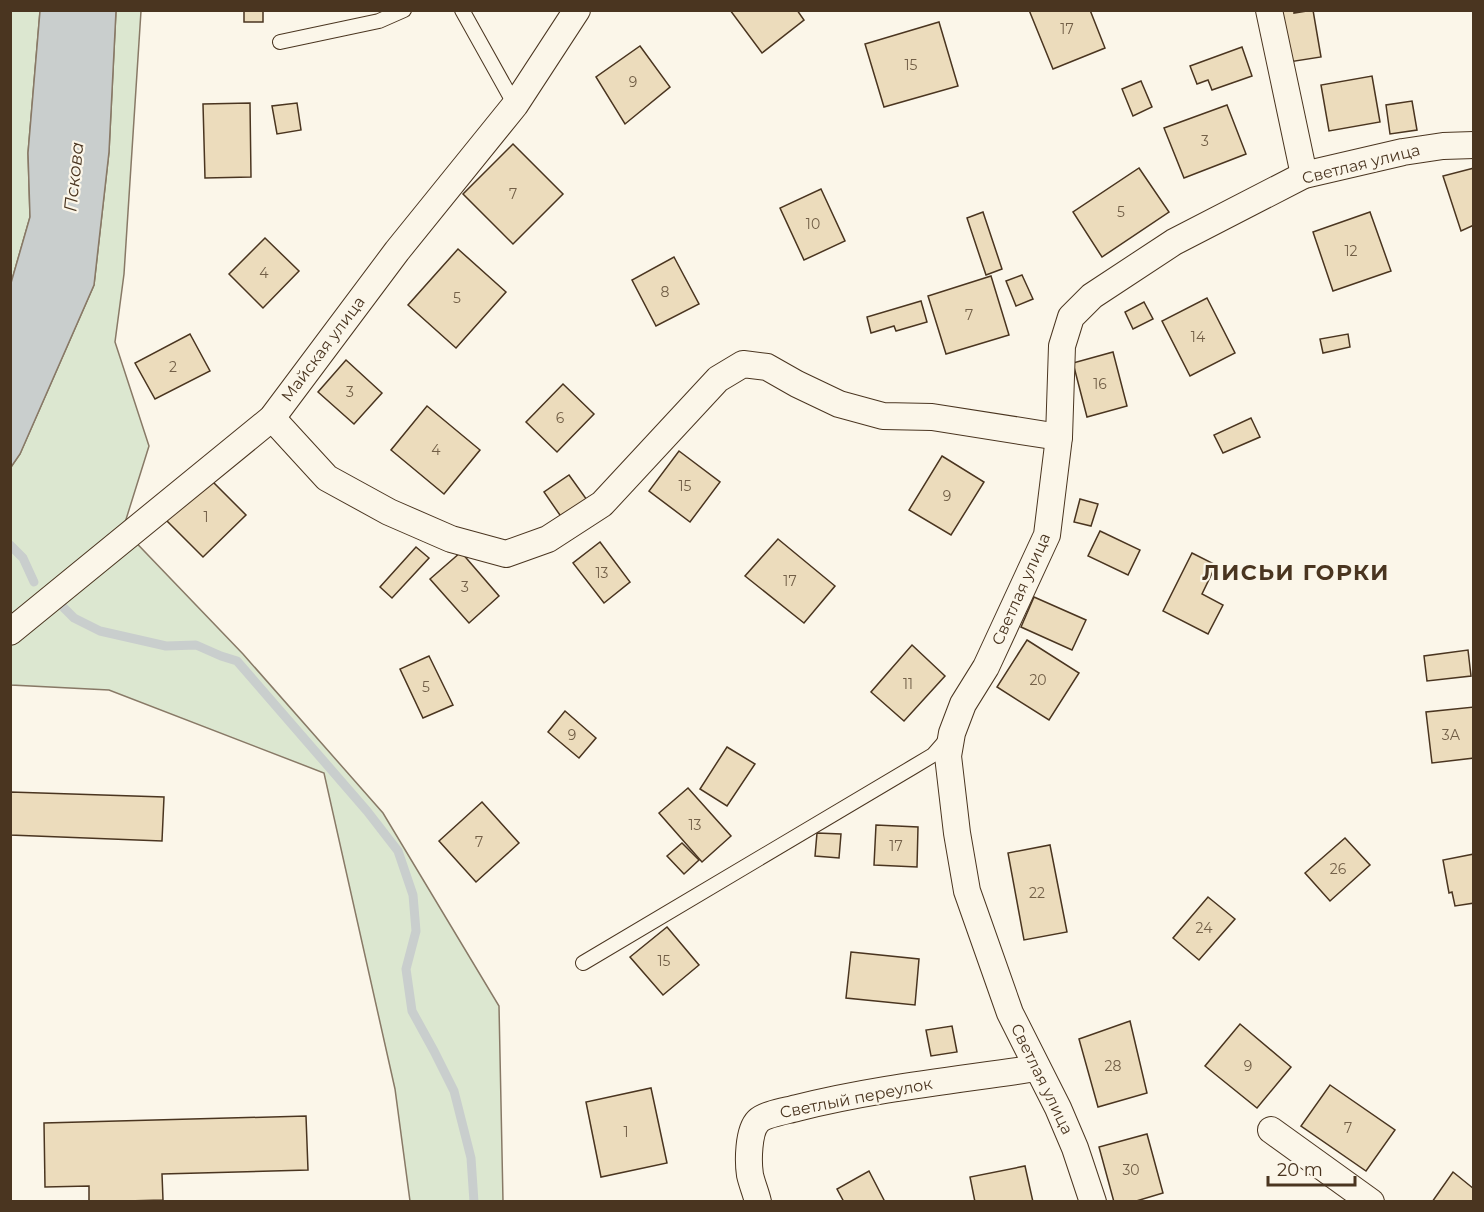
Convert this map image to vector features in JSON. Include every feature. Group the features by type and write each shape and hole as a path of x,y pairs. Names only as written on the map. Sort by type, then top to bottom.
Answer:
{"street":[{"name":"Майская улица","path":"10,632 272,418 397,251 515,105 577,10"},
{"path":"1269,10 1304,175"},
{"name":"Светлая улица","path":"1092,1202 1075,1148 1058,1108 1010,1013 967,891 957,833 948,756 952,734 963,704 986,667 1047,535 1059,437 1062,346 1071,317 1092,296 1174,242 1304,175 1403,152 1443,146 1473,145"},
{"path":"272,418 327,478 389,512 451,539 506,554 548,539 602,504 718,379 743,364 767,367 839,404 883,416 932,417 1059,437"},
{"name":"Светлый переулок","path":"758,1202 750,1173 750,1144 752,1132 758,1121 770,1115 831,1100 1038,1068"},
{"path":"1271,1130 1371,1202"}],"lane":[{"path":"280,42 379,21 404,10"},
{"path":"462,10 515,105"},
{"path":"583,963 913,767 933,754 952,734"}],"green space":[{"path":"11,11 40,11 28,153 30,217 11,283"},
{"path":"116,11 141,11 124,274 115,342 149,446 123,529 243,654 383,813 499,1006 503,1201 410,1201 395,1089 324,773 109,690 11,685 11,467 20,454 94,285 109,152"}],"water":[{"name":"Пскова","path":"40,11 116,11 109,152 94,285 20,454 11,467 11,283 30,217 28,153"}],"building":[{"path":"244,10 263,10 263,22 244,22"},
{"path":"730,10 797,10 804,20 762,53"},
{"path":"1029,10 1090,10 1105,48 1053,69"},
{"path":"1280,10 1294,10 1294,13 1313,10 1321,57 1289,62"},
{"path":"939,22 958,86 884,107 865,44"},
{"path":"640,46 670,87 625,124 596,77"},
{"path":"1242,47 1252,76 1212,90 1208,80 1197,84 1190,66"},
{"path":"1372,76 1380,122 1329,131 1321,85"},
{"path":"1141,81 1152,107 1133,116 1122,89"},
{"path":"1412,101 1417,130 1390,134 1386,105"},
{"path":"250,103 251,177 205,178 203,104"},
{"path":"297,103 301,130 277,134 272,106"},
{"path":"1227,105 1246,154 1184,178 1164,128"},
{"path":"513,144 563,194 513,244 463,194"},
{"path":"1139,168 1169,212 1102,257 1073,212"},
{"path":"1474,168 1474,225 1461,231 1443,176"},
{"path":"821,189 845,241 804,260 780,208"},
{"path":"983,212 1002,269 986,275 967,218"},
{"path":"1370,212 1391,271 1333,291 1313,232"},
{"path":"265,238 299,271 263,308 229,274"},
{"path":"458,249 506,292 456,348 408,305"},
{"path":"674,257 699,304 656,326 632,280"},
{"path":"1022,275 1033,299 1016,306 1006,281"},
{"path":"991,276 1009,335 946,354 928,296"},
{"path":"1207,298 1235,353 1190,376 1162,321"},
{"path":"921,301 927,322 896,331 894,326 871,333 867,317"},
{"path":"1144,302 1153,319 1133,329 1125,312"},
{"path":"190,334 210,371 155,399 135,363"},
{"path":"1348,334 1350,347 1323,353 1320,339"},
{"path":"1113,352 1127,406 1087,417 1073,363"},
{"path":"346,360 382,393 354,424 318,392"},
{"path":"563,384 594,414 557,452 526,422"},
{"path":"427,406 480,450 444,494 391,450"},
{"path":"1251,418 1260,437 1223,453 1214,435"},
{"path":"679,451 720,482 690,522 649,491"},
{"path":"942,456 984,482 951,535 909,510"},
{"path":"569,475 587,500 562,518 544,492"},
{"path":"208,477 246,515 203,557 165,519"},
{"path":"1080,499 1098,504 1091,526 1074,522"},
{"path":"1100,531 1140,550 1128,575 1088,556"},
{"path":"778,539 835,586 804,623 745,576"},
{"path":"600,542 630,582 604,603 573,563"},
{"path":"416,547 429,558 392,598 380,587"},
{"path":"461,552 499,596 469,623 430,579"},
{"path":"1192,553 1216,565 1202,594 1223,605 1208,634 1163,611"},
{"path":"1034,597 1086,620 1072,650 1021,627"},
{"path":"1027,640 1079,673 1049,720 997,687"},
{"path":"912,645 945,676 904,721 871,692"},
{"path":"1468,650 1471,676 1427,681 1424,656"},
{"path":"429,656 453,705 423,718 400,669"},
{"path":"1474,707 1474,758 1432,763 1426,712"},
{"path":"565,711 596,738 579,758 548,732"},
{"path":"727,747 755,764 727,806 700,789"},
{"path":"688,788 731,836 702,862 659,813"},
{"path":"10,792 164,797 162,841 10,835"},
{"path":"482,802 519,843 476,882 439,841"},
{"path":"876,825 918,827 917,867 874,865"},
{"path":"817,833 841,834 839,858 815,856"},
{"path":"1345,838 1370,865 1330,901 1305,873"},
{"path":"682,843 699,860 684,874 667,856"},
{"path":"1050,845 1067,932 1024,940 1008,853"},
{"path":"1474,854 1474,903 1455,906 1452,892 1449,893 1443,860"},
{"path":"1208,897 1235,919 1199,960 1173,938"},
{"path":"667,927 699,965 663,995 630,957"},
{"path":"851,952 919,959 915,1005 846,998"},
{"path":"1130,1021 1147,1093 1098,1107 1079,1039"},
{"path":"1240,1024 1291,1067 1257,1108 1205,1066"},
{"path":"952,1026 957,1052 931,1056 926,1030"},
{"path":"1330,1085 1395,1130 1366,1171 1301,1126"},
{"path":"651,1088 667,1163 601,1177 586,1102"},
{"path":"306,1116 308,1170 162,1174 163,1200 89,1202 89,1186 45,1187 44,1123"},
{"path":"1147,1134 1163,1193 1133,1202 1114,1202 1099,1147"},
{"path":"1025,1166 1033,1202 975,1202 970,1177"},
{"path":"869,1171 885,1202 844,1202 837,1189"},
{"path":"1453,1172 1474,1189 1474,1202 1432,1202"}],"waterway":[{"path":"10,545 23,558 34,582"},
{"path":"64,608 74,618 100,631 166,646 196,645 237,661 367,811 398,851 413,895 416,931 406,969 412,1011 454,1091 471,1158 474,1202"}],"district":[{"name":"ЛИСЬИ ГОРКИ","path":"1296,572"}]}
